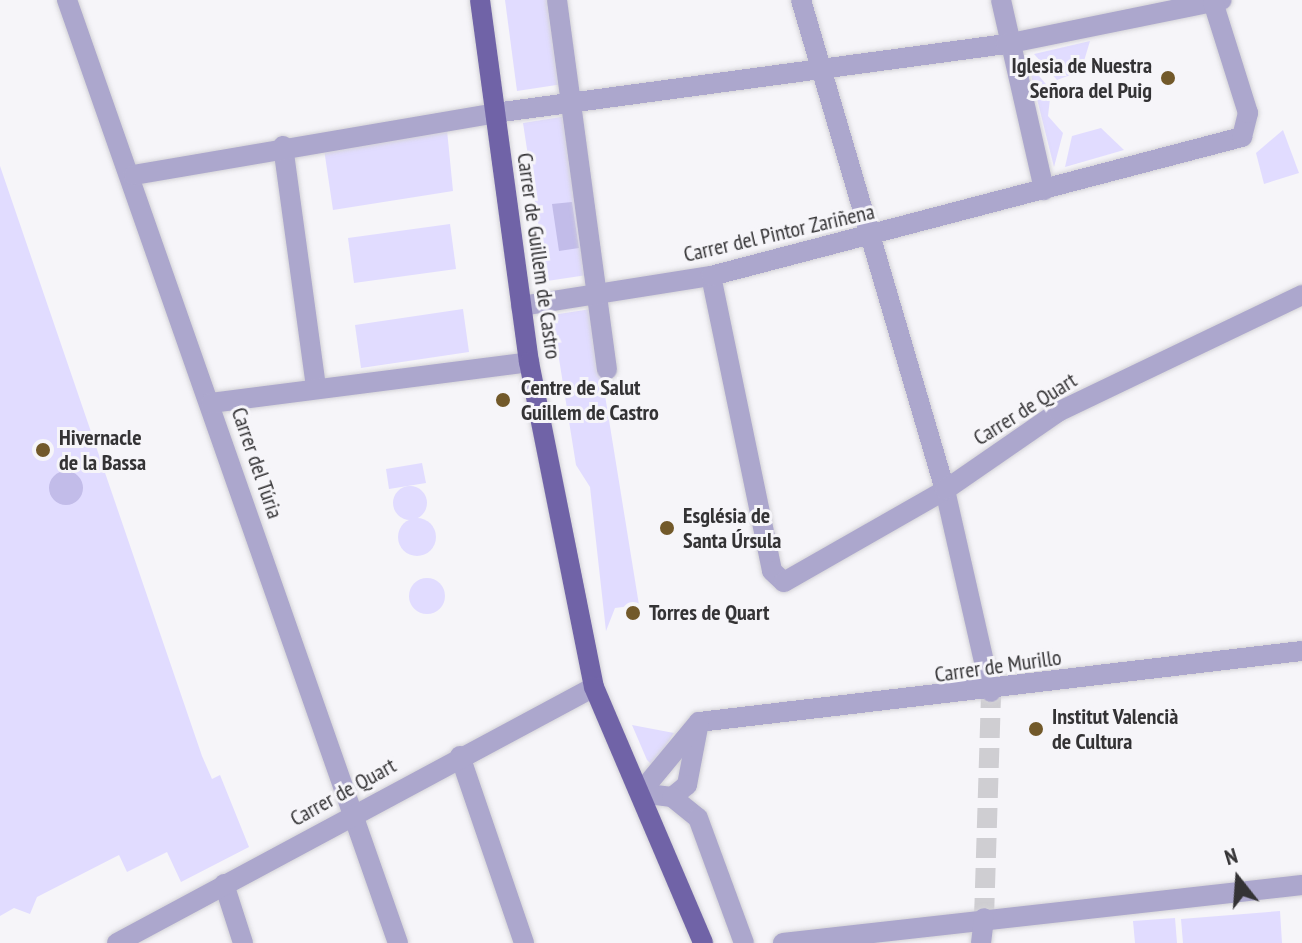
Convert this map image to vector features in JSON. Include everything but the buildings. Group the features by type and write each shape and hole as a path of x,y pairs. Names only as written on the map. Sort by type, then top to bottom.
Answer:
{"main road":[{"name":"Carrer de Guillem de Castro","path":"480,0 529,362 594,687 703,943"}],"street":[{"name":"Carrer del Túria","path":"67,0 134,175 398,943"},
{"path":"557,0 607,370"},
{"path":"801,0 945,490 991,692"},
{"path":"1001,0 1006,44 1044,190"},
{"path":"134,175 283,146 495,113 1006,44 1217,1"},
{"name":"Carrer del Pintor Zariñena","path":"521,306 711,276 1229,142 1248,131 1248,113 1217,1"},
{"path":"283,146 316,387"},
{"name":"Carrer de Quart","path":"711,276 772,571 784,582 945,490 1058,412 1302,295"},
{"path":"211,403 316,387 529,362"},
{"name":"Carrer de Murillo","path":"699,722 991,692 1302,651"},
{"name":"Carrer de Quart","path":"117,943 353,813 594,687"},
{"path":"640,793 699,722"},
{"path":"672,797 695,767 699,722"},
{"path":"460,756 524,943"},
{"path":"640,793 672,797 698,818 744,943"},
{"path":"224,884 243,943"},
{"path":"783,943 984,918 1302,885"},
{"path":"981,943 984,918"}],"shaded area":[{"path":"505,0 551,0 563,84 517,91"},
{"path":"1090,41 1081,71 1057,80 1034,54"},
{"path":"1028,63 1051,90 1048,116 1063,133 1054,167"},
{"path":"567,116 587,275 547,281 523,123"},
{"path":"1101,128 1124,150 1065,167 1072,136"},
{"path":"447,130 453,191 333,210 324,149"},
{"path":"1283,130 1299,173 1264,184 1256,153"},
{"path":"0,166 202,756 212,779 220,775 249,847 181,882 167,852 127,872 119,855 37,897 30,914 14,908 0,916"},
{"path":"572,202 579,248 559,251 552,204"},
{"path":"450,224 456,269 354,283 348,238"},
{"path":"463,309 469,352 361,368 355,325"},
{"path":"591,309 639,605 615,608 606,631 590,487 576,465 552,315"},
{"path":"422,463 426,483 389,489 386,469"},
{"path":"66,471 78,476 83,488 78,500 66,505 54,500 49,488 54,476"},
{"path":"410,486 422,491 427,503 422,515 410,520 398,515 393,503 398,491"},
{"path":"417,518 431,523 436,537 431,551 417,556 403,551 398,537 403,523"},
{"path":"427,578 440,583 445,596 440,609 427,614 414,609 409,596 414,583"},
{"path":"632,725 674,733 653,766 647,760"},
{"path":"1280,911 1282,943 1183,943 1181,919"},
{"path":"1175,918 1177,943 1135,943 1133,921"}],"tunnel":[{"path":"984,918 991,692"}],"place":[{"name":"Iglesia de Nuestra Señora del Puig","path":"1168,78"},
{"name":"Centre de Salut Guillem de Castro","path":"503,400"},
{"name":"Hivernacle de la Bassa","path":"43,450"},
{"name":"Església de Santa Úrsula","path":"667,528"},
{"name":"Torres de Quart","path":"633,613"},
{"name":"Institut Valencià de Cultura","path":"1036,729"}]}
